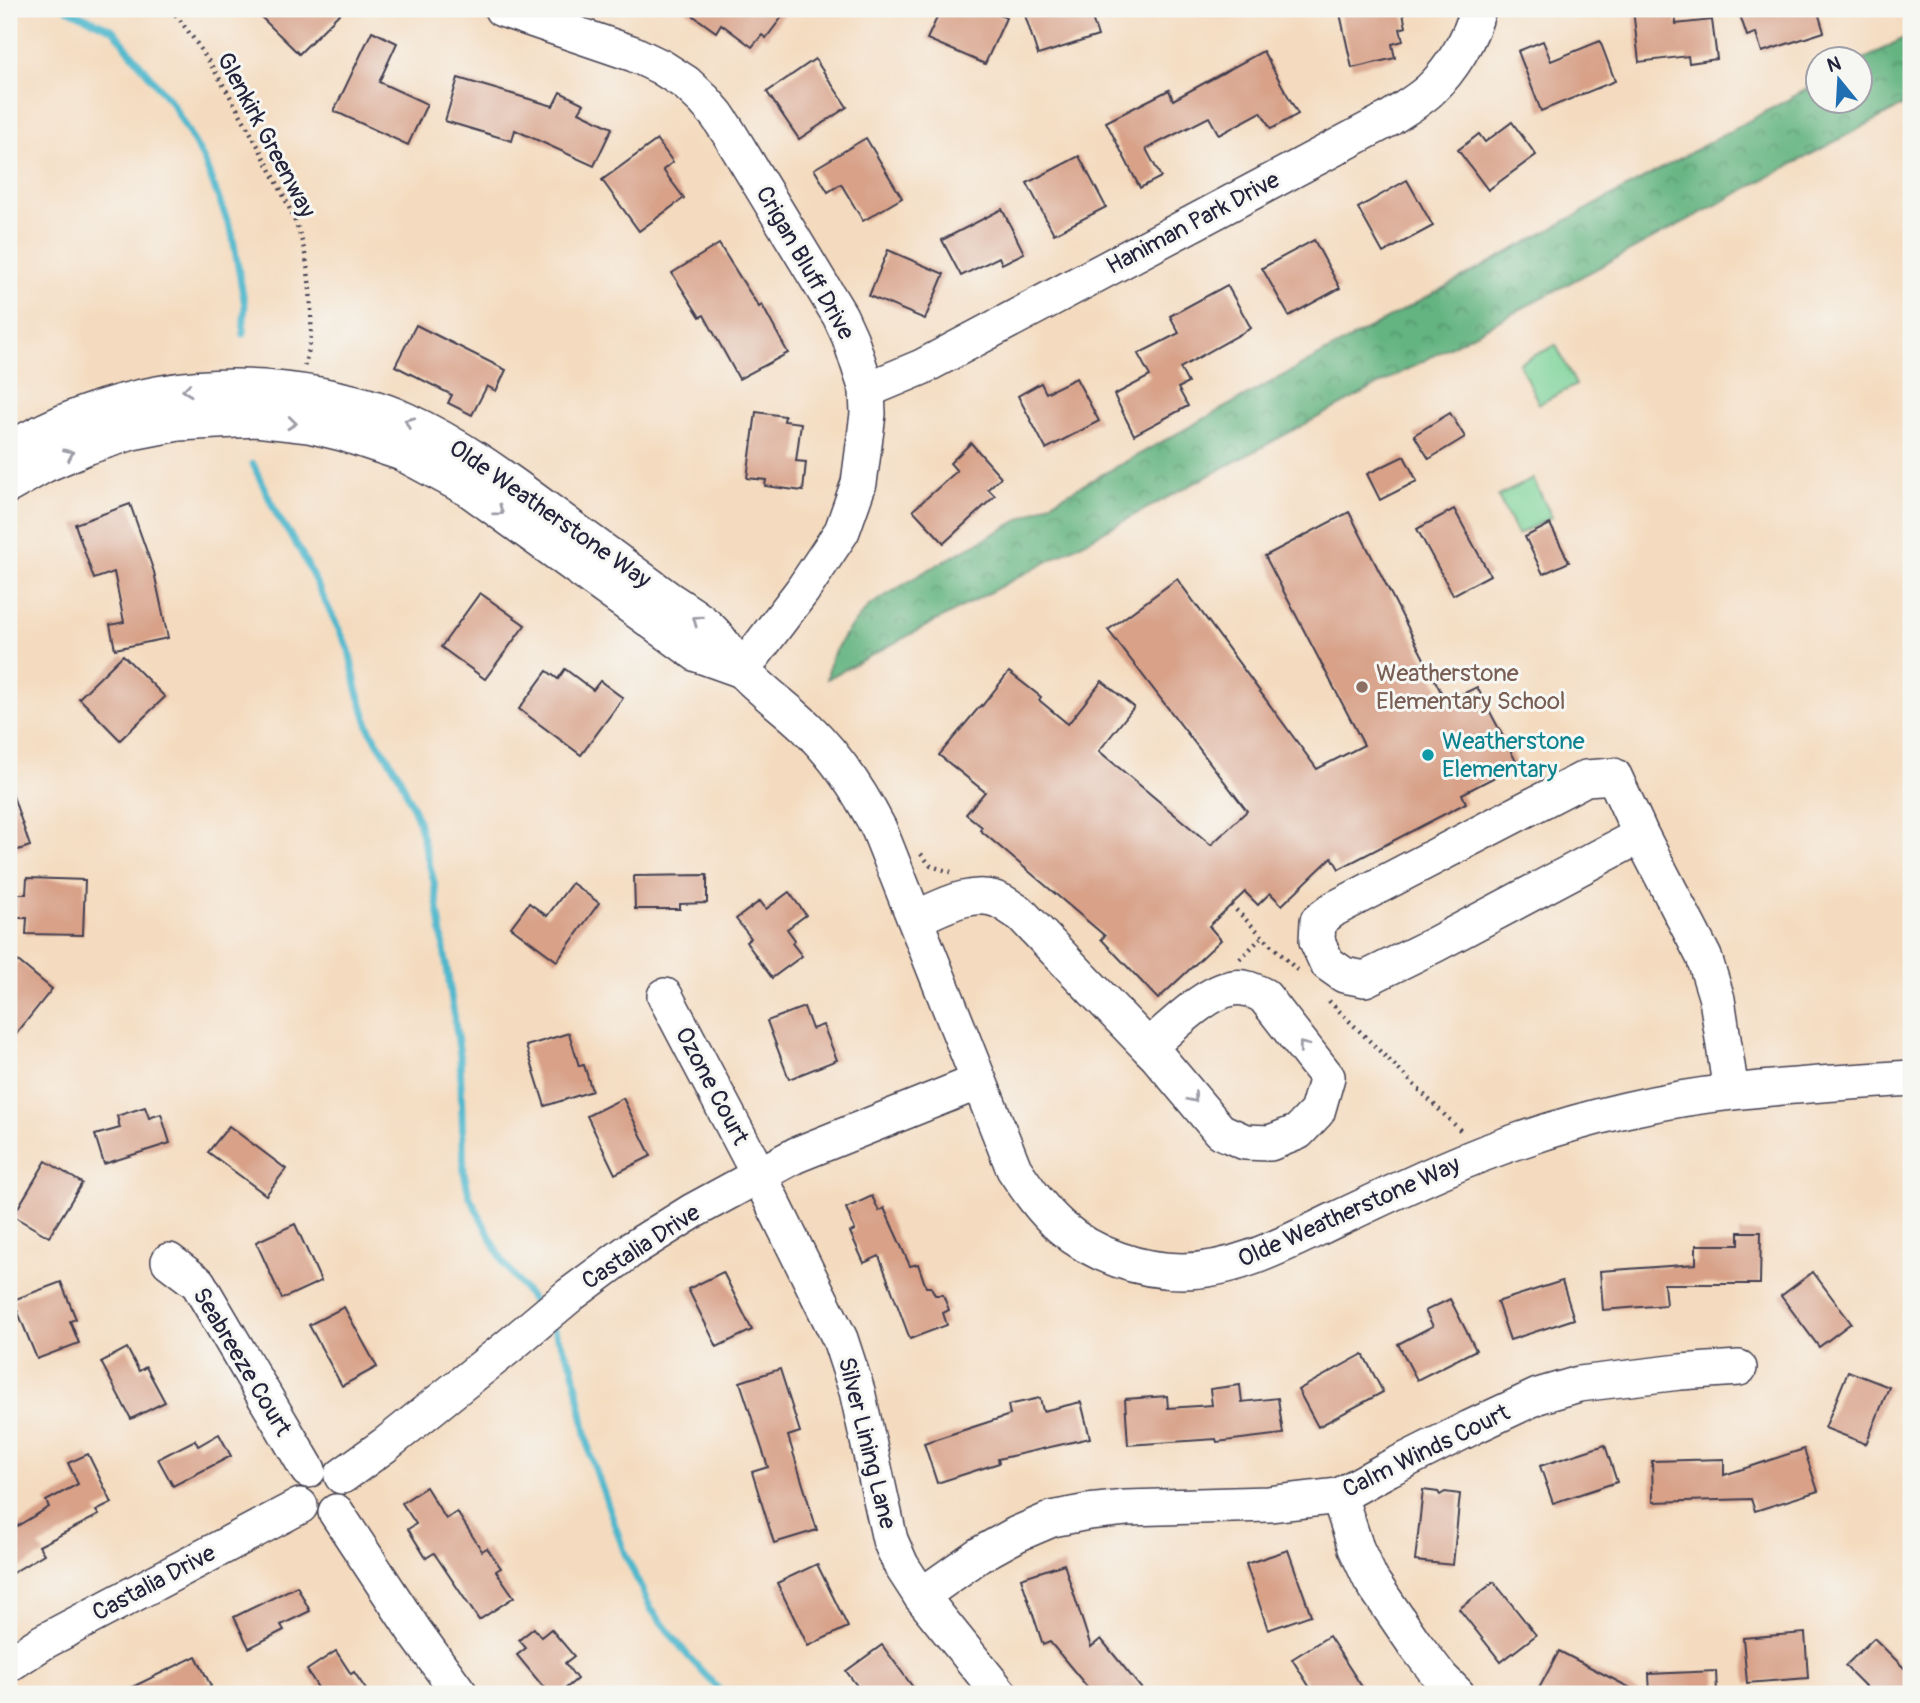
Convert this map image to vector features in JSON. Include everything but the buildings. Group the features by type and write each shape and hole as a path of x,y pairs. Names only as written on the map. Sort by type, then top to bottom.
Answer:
{"street":[{"name":"Crigan Bluff Drive","path":"502,9 634,54 686,83 704,100 729,133 829,296 850,338 867,390 868,414 859,483 842,531 802,591 742,670"},
{"name":"Haniman Park Drive","path":"867,390 922,368 1389,119 1430,90 1453,62 1478,9"},
{"name":"Olde Weatherstone Way","path":"9,450 36,434 100,408 133,398 173,391 257,387 352,401 403,419 471,454 710,629 742,670 829,751 866,803 1014,1170 1041,1207 1061,1227 1108,1256 1154,1268 1183,1271 1233,1264 1464,1161 1522,1139 1634,1108 1731,1092 1911,1078"},
{"name":"Olde Weatherstone Way","path":"9,485 44,465 86,447 132,432 178,423 256,419 309,425 342,433 402,453 469,489 698,653 742,670"},
{"path":"1641,835 1365,979 1344,975 1327,963 1317,941 1318,921 1334,909 1586,778 1614,776 1704,957 1717,999 1731,1092"},
{"path":"915,919 968,898 985,897 1000,900 1021,914 1148,1047 1220,1131 1245,1142 1270,1143 1298,1132 1317,1112 1327,1077 1264,996 1250,989 1233,988 1209,996 1148,1047"},
{"name":"Ozone Court","path":"665,996 760,1175"},
{"name":"Castalia Drive","path":"342,1476 477,1372 569,1295 622,1256 693,1211 796,1155 978,1082"},
{"name":"Silver Lining Lane","path":"760,1175 840,1339 857,1391 890,1540 901,1565 921,1596 1000,1694"},
{"name":"Seabreeze Court","path":"169,1261 198,1283 308,1470"},
{"name":"Calm Winds Court","path":"921,1596 979,1555 1017,1534 1052,1520 1088,1512 1126,1508 1269,1504 1339,1496 1470,1427 1538,1396 1579,1384 1740,1368"},
{"path":"330,1467 342,1476 347,1492 346,1500 336,1512 321,1517 306,1512 300,1506 296,1490 298,1482 308,1470 330,1467"},
{"path":"1339,1496 1370,1580 1414,1643 1457,1694"},
{"name":"Castalia Drive","path":"9,1664 43,1642 300,1506"},
{"path":"336,1512 415,1632 460,1694"}],"path":[{"name":"Glenkirk Greenway","path":"171,9 197,42 223,83 277,183 302,244 308,273 311,337 304,370"},
{"path":"920,853 931,866 948,872 958,872"},
{"path":"1231,905 1303,975"},
{"path":"1230,962 1238,961 1263,936"},
{"path":"1323,995 1462,1132"}],"green space":[{"path":"1911,34 1911,101 827,679 831,658 844,635 869,606 924,572 1804,91 1804,116 1874,116 1874,54"},
{"path":"1556,345 1576,385 1539,404 1519,363"},
{"path":"1533,479 1552,517 1517,535 1498,496"}],"waterway":[{"path":"67,9 113,30 173,105 203,158 232,233 245,306 243,334"},
{"path":"253,464 277,515 300,550 349,650 357,689 370,730 399,775 417,817 434,882 460,1055 464,1172 469,1195 503,1262 539,1309"},
{"path":"551,1324 573,1367 590,1454 625,1554 651,1609 688,1656 723,1694"}],"place":[{"name":"Weatherstone Elementary School","path":"1362,687"},
{"name":"Weatherstone Elementary","path":"1428,755"}]}
